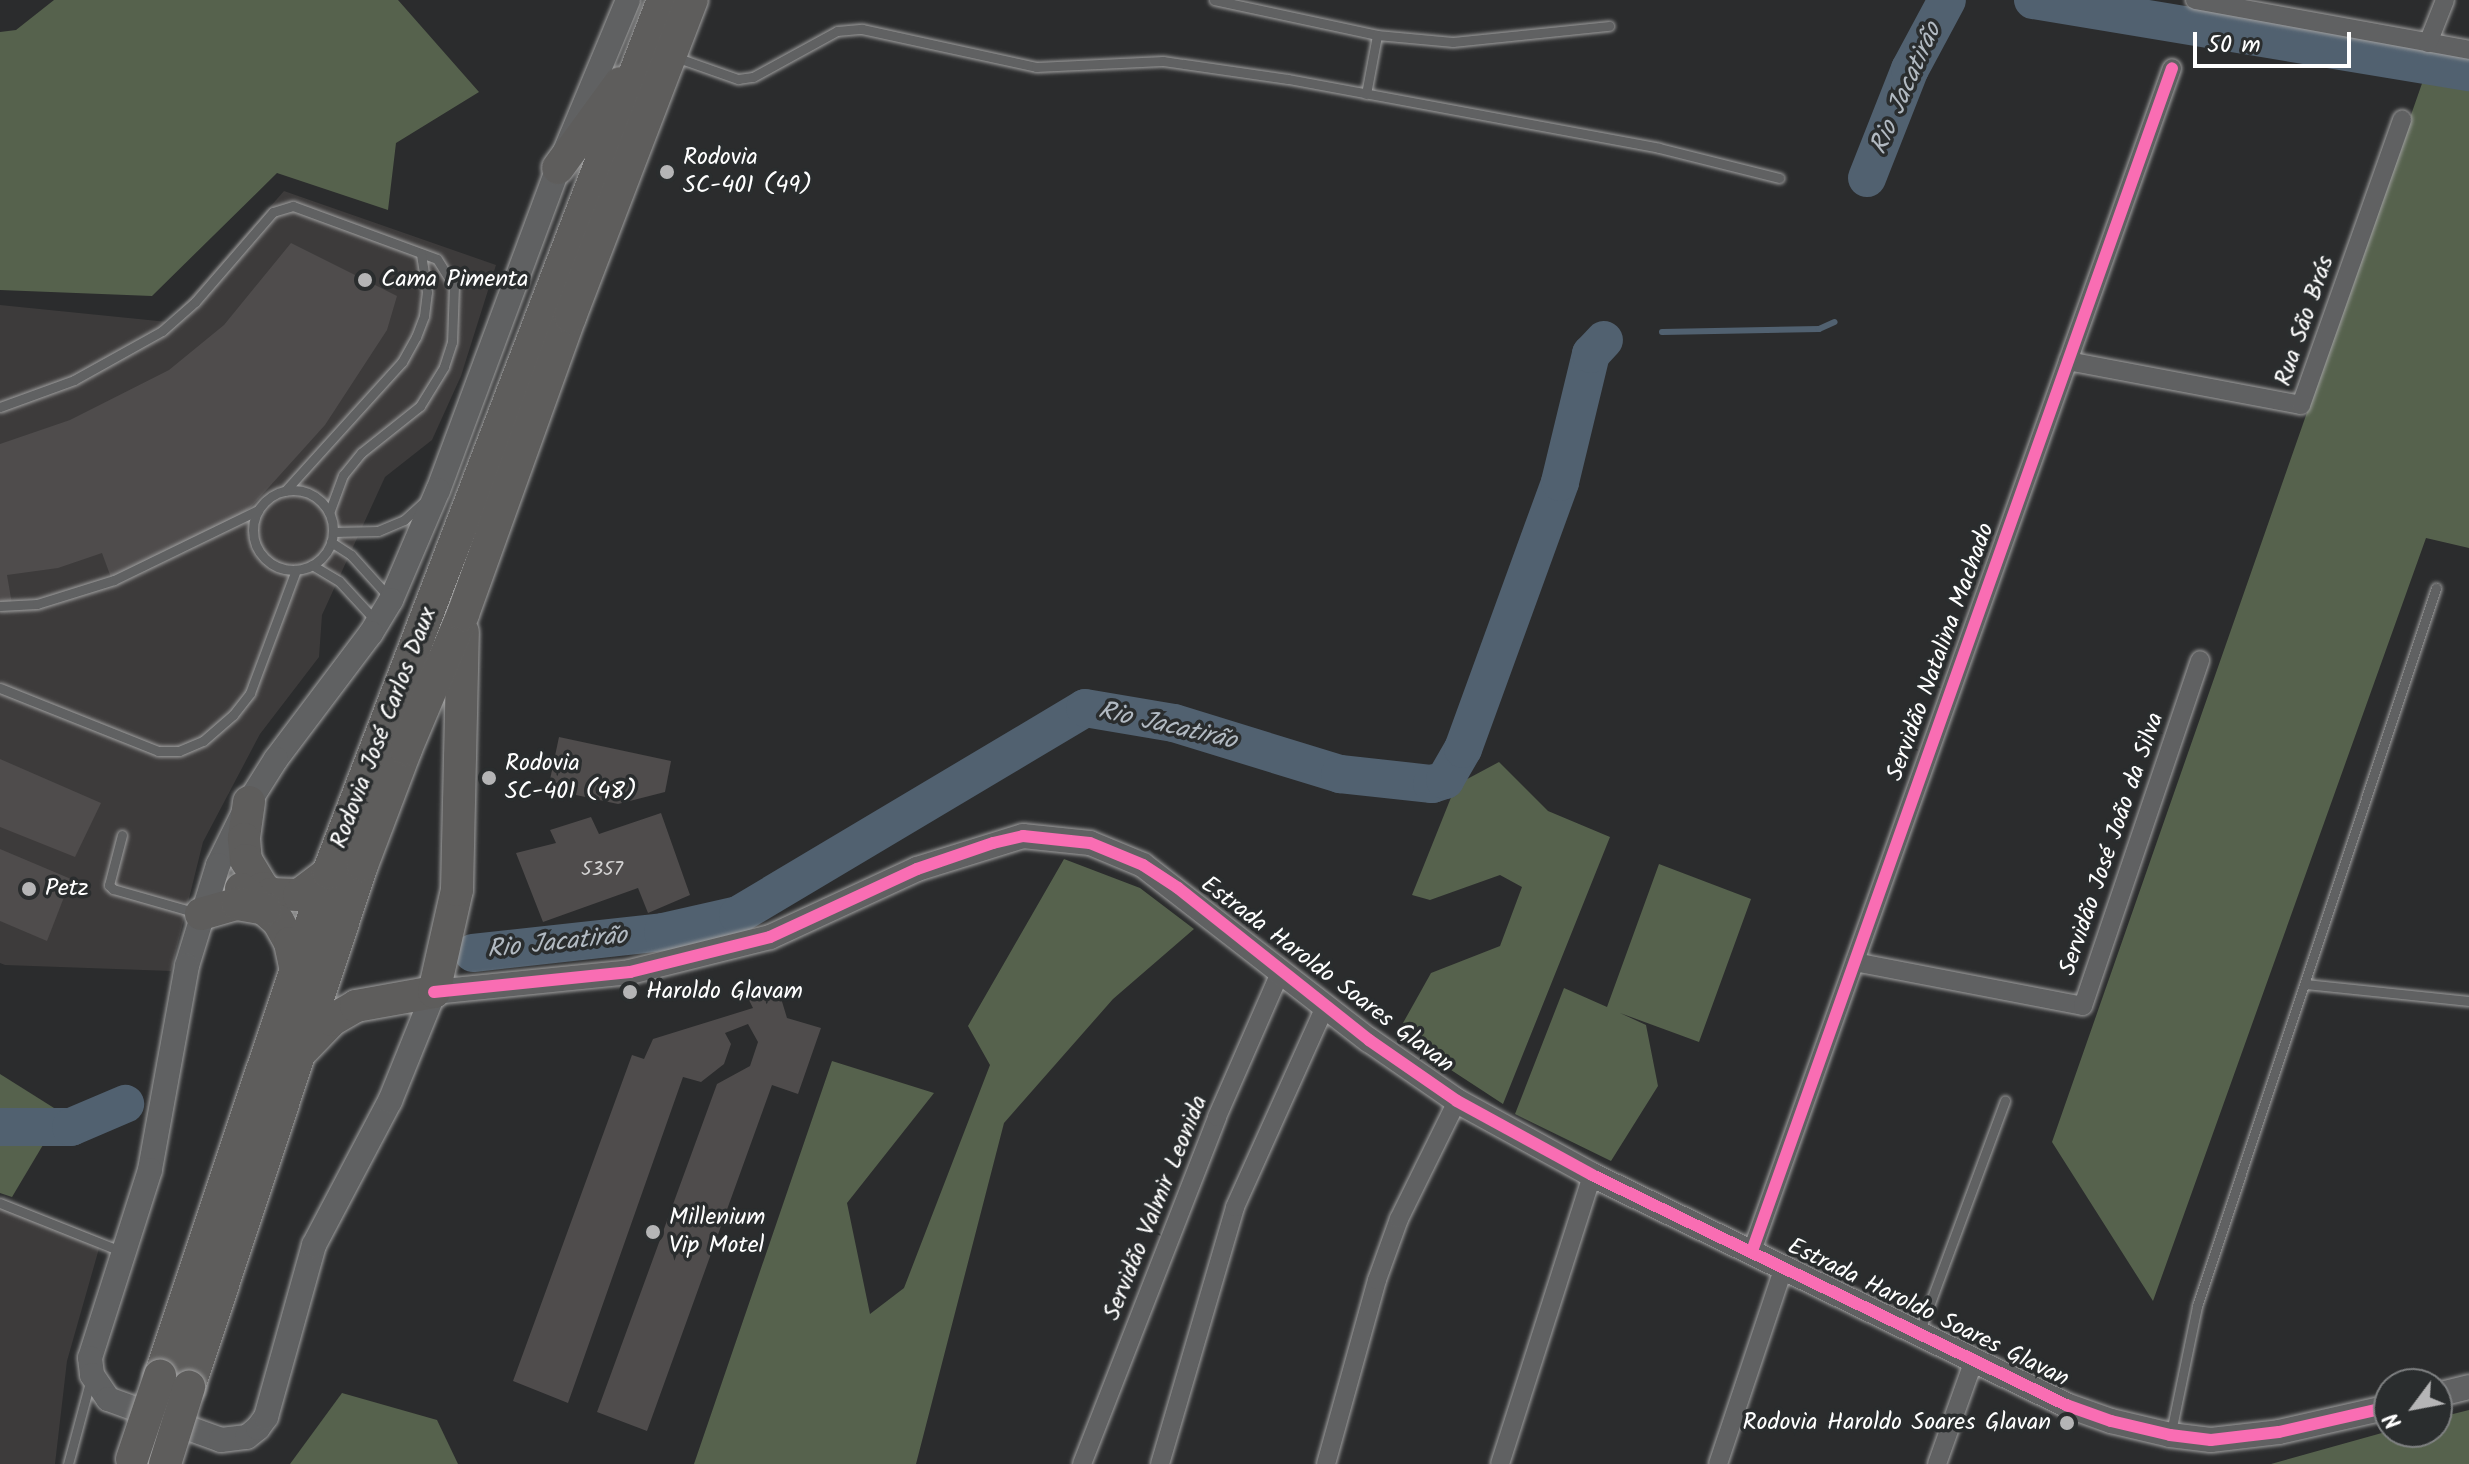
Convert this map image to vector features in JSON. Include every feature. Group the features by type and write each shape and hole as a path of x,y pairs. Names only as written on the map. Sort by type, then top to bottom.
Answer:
{"highway":[{"name":"Rodovia José Carlos Daux","path":"131,1462 174,1382 299,1054 406,749 463,614 570,317 656,55 663,0"},
{"name":"Rodovia José Carlos Daux","path":"165,1464 174,1382 295,967 328,873 656,55 692,0"},
{"path":"558,168 656,55"},
{"path":"299,1054 332,1020 356,1006 434,992 457,890 463,614"},
{"path":"249,802 244,839 246,860 263,888 271,894 299,895 328,873"},
{"path":"228,842 230,872 235,883 266,909 290,943 295,967"},
{"path":"201,914 237,904 266,909"}],"main road":[{"path":"434,992 412,1052 378,1126 314,1245 266,1417 258,1428 247,1437 221,1440 108,1399 92,1375 90,1358 160,1129 177,1013 201,914 228,842 249,802 299,727 378,624 391,600 438,490 558,168 628,0"},
{"name":"Estrada Haroldo Soares Glavan","path":"434,992 630,972 770,937 917,869 1023,836 1090,843 1143,865 1178,888 1280,973 1457,1101 1592,1175 2066,1405 2111,1421 2170,1435 2211,1440 2243,1439 2373,1411"},
{"path":"393,998 409,1033 412,1052"}],"street":[{"path":"2197,0 2469,50"},
{"path":"2428,43 2445,0"},
{"name":"Servidão Natalina Machado","path":"1752,1251 2172,68"},
{"name":"Rua São Brás","path":"2068,361 2301,405 2402,119"},
{"name":"Servidão José João da Silva","path":"1855,962 2083,1006 2200,660"},
{"name":"Servidão Valmir Leonida","path":"1082,1464 1217,1117 1280,973"},
{"path":"1160,1464 1235,1207 1325,1007"},
{"path":"1326,1464 1377,1280 1399,1219 1457,1101"},
{"path":"1500,1464 1592,1175"},
{"path":"1718,1464 1784,1267"},
{"path":"1937,1464 1974,1360"}],"lane":[{"path":"1214,0 1377,35 1453,42 1609,26"},
{"path":"656,55 738,79 753,77 837,31 862,29 1036,67 1163,61 1366,94 1659,148 1779,178"},
{"path":"1366,94 1377,35"},
{"path":"0,407 74,380 162,331 195,302 281,207 293,206 437,259 454,286 455,320 444,367 420,406 361,453 343,475 329,513"},
{"path":"285,491 402,362 424,316 427,292 421,253"},
{"path":"258,510 253,529 257,547 277,567 296,570 312,565 332,537 360,534 404,520 438,490"},
{"path":"0,606 37,604 114,580 258,510 274,495 285,491 306,492 324,504 329,513 332,537 366,569 391,600"},
{"path":"312,565 351,591 378,624"},
{"path":"0,688 158,751 179,751 203,741 233,715 250,693 296,570"},
{"path":"2170,1435 2197,1306 2436,588"},
{"path":"122,835 109,885 113,889 201,914"},
{"path":"2305,984 2469,1001"},
{"path":"1919,1333 2005,1100"},
{"path":"0,1203 123,1252"},
{"path":"68,1464 92,1375"}],"shaded area":[{"path":"284,191 496,265 461,376 432,440 385,477 322,615 319,657 260,734 203,842 171,971 5,965 0,963 0,305 168,322"},
{"path":"0,1198 102,1238 67,1361 55,1464 0,1464"}],"green space":[{"path":"54,0 398,0 479,92 396,143 388,210 277,173 152,296 0,290 0,32 16,30"},
{"path":"2426,72 2469,81 2469,548 2426,538 2153,1301 2052,1142"},
{"path":"1499,762 1548,811 1610,837 1503,1104 1422,1051 1403,1023 1431,973 1500,946 1522,887 1500,875 1430,900 1412,895 1456,785"},
{"path":"1064,859 1140,888 1194,929 1113,999 1004,1123 916,1464 694,1464 832,1061 934,1093 847,1203 870,1314 904,1288 990,1065 968,1026"},
{"path":"1659,864 1751,899 1699,1042 1620,1013 1646,1025 1658,1086 1611,1161 1515,1114 1564,988 1607,1007"},
{"path":"0,1074 62,1113 12,1197 0,1193"},
{"path":"342,1393 437,1420 458,1464 290,1464"},
{"path":"2469,1410 2469,1464 2271,1464 2373,1435 2373,1448 2453,1448 2453,1414"}],"building":[{"path":"291,243 397,296 387,330 325,425 251,507 192,548 113,583 102,553 58,568 7,575 12,604 0,606 0,444 70,420 169,370 224,325"},
{"path":"559,737 671,761 665,792 618,804 548,789"},
{"path":"0,759 101,803 75,857 0,827"},
{"path":"661,813 690,895 648,913 638,888 543,922 516,853 556,843 550,830 591,817 599,834"},
{"path":"0,849 71,879 47,941 0,921"},
{"path":"777,985 787,1018 821,1028 798,1094 772,1085 647,1431 597,1412 717,1084 750,1066 758,1042 748,1024 725,1033 731,1044 724,1064 701,1082 683,1077 568,1403 513,1381 632,1055 644,1059 653,1039 753,1008 747,996"}],"waterway":[{"name":"Rio Jacatirão","path":"1867,178 1910,69 1947,0"},
{"name":"Rio Jacatirão","path":"2033,0 2469,72"},
{"path":"1662,332 1819,329 1835,322"},
{"name":"Rio Jacatirão","path":"473,953 663,932 738,915 1085,708 1174,723 1340,774 1432,784 1445,780 1463,749 1560,482 1591,354 1604,340"},
{"name":"Rio Jacatirão","path":"0,1127 71,1127 125,1104"}],"cycle path":[{"path":"1752,1251 2172,68"},
{"path":"434,992 630,972 770,937 917,869 993,843 1023,836 1090,843 1143,865 1178,888 1369,1040 1457,1101 1592,1175 2066,1405 2111,1421 2170,1435 2211,1440 2279,1432 2373,1411"}],"place":[{"name":"Rodovia SC-401 (49)","path":"667,172"},
{"name":"Cama Pimenta","path":"365,280"},
{"name":"Rodovia SC-401 (48)","path":"489,778"},
{"name":"Petz","path":"29,889"},
{"name":"Haroldo Glavam","path":"630,992"},
{"name":"Millenium Vip Motel","path":"653,1232"},
{"name":"Rodovia Haroldo Soares Glavan","path":"2067,1423"}]}
